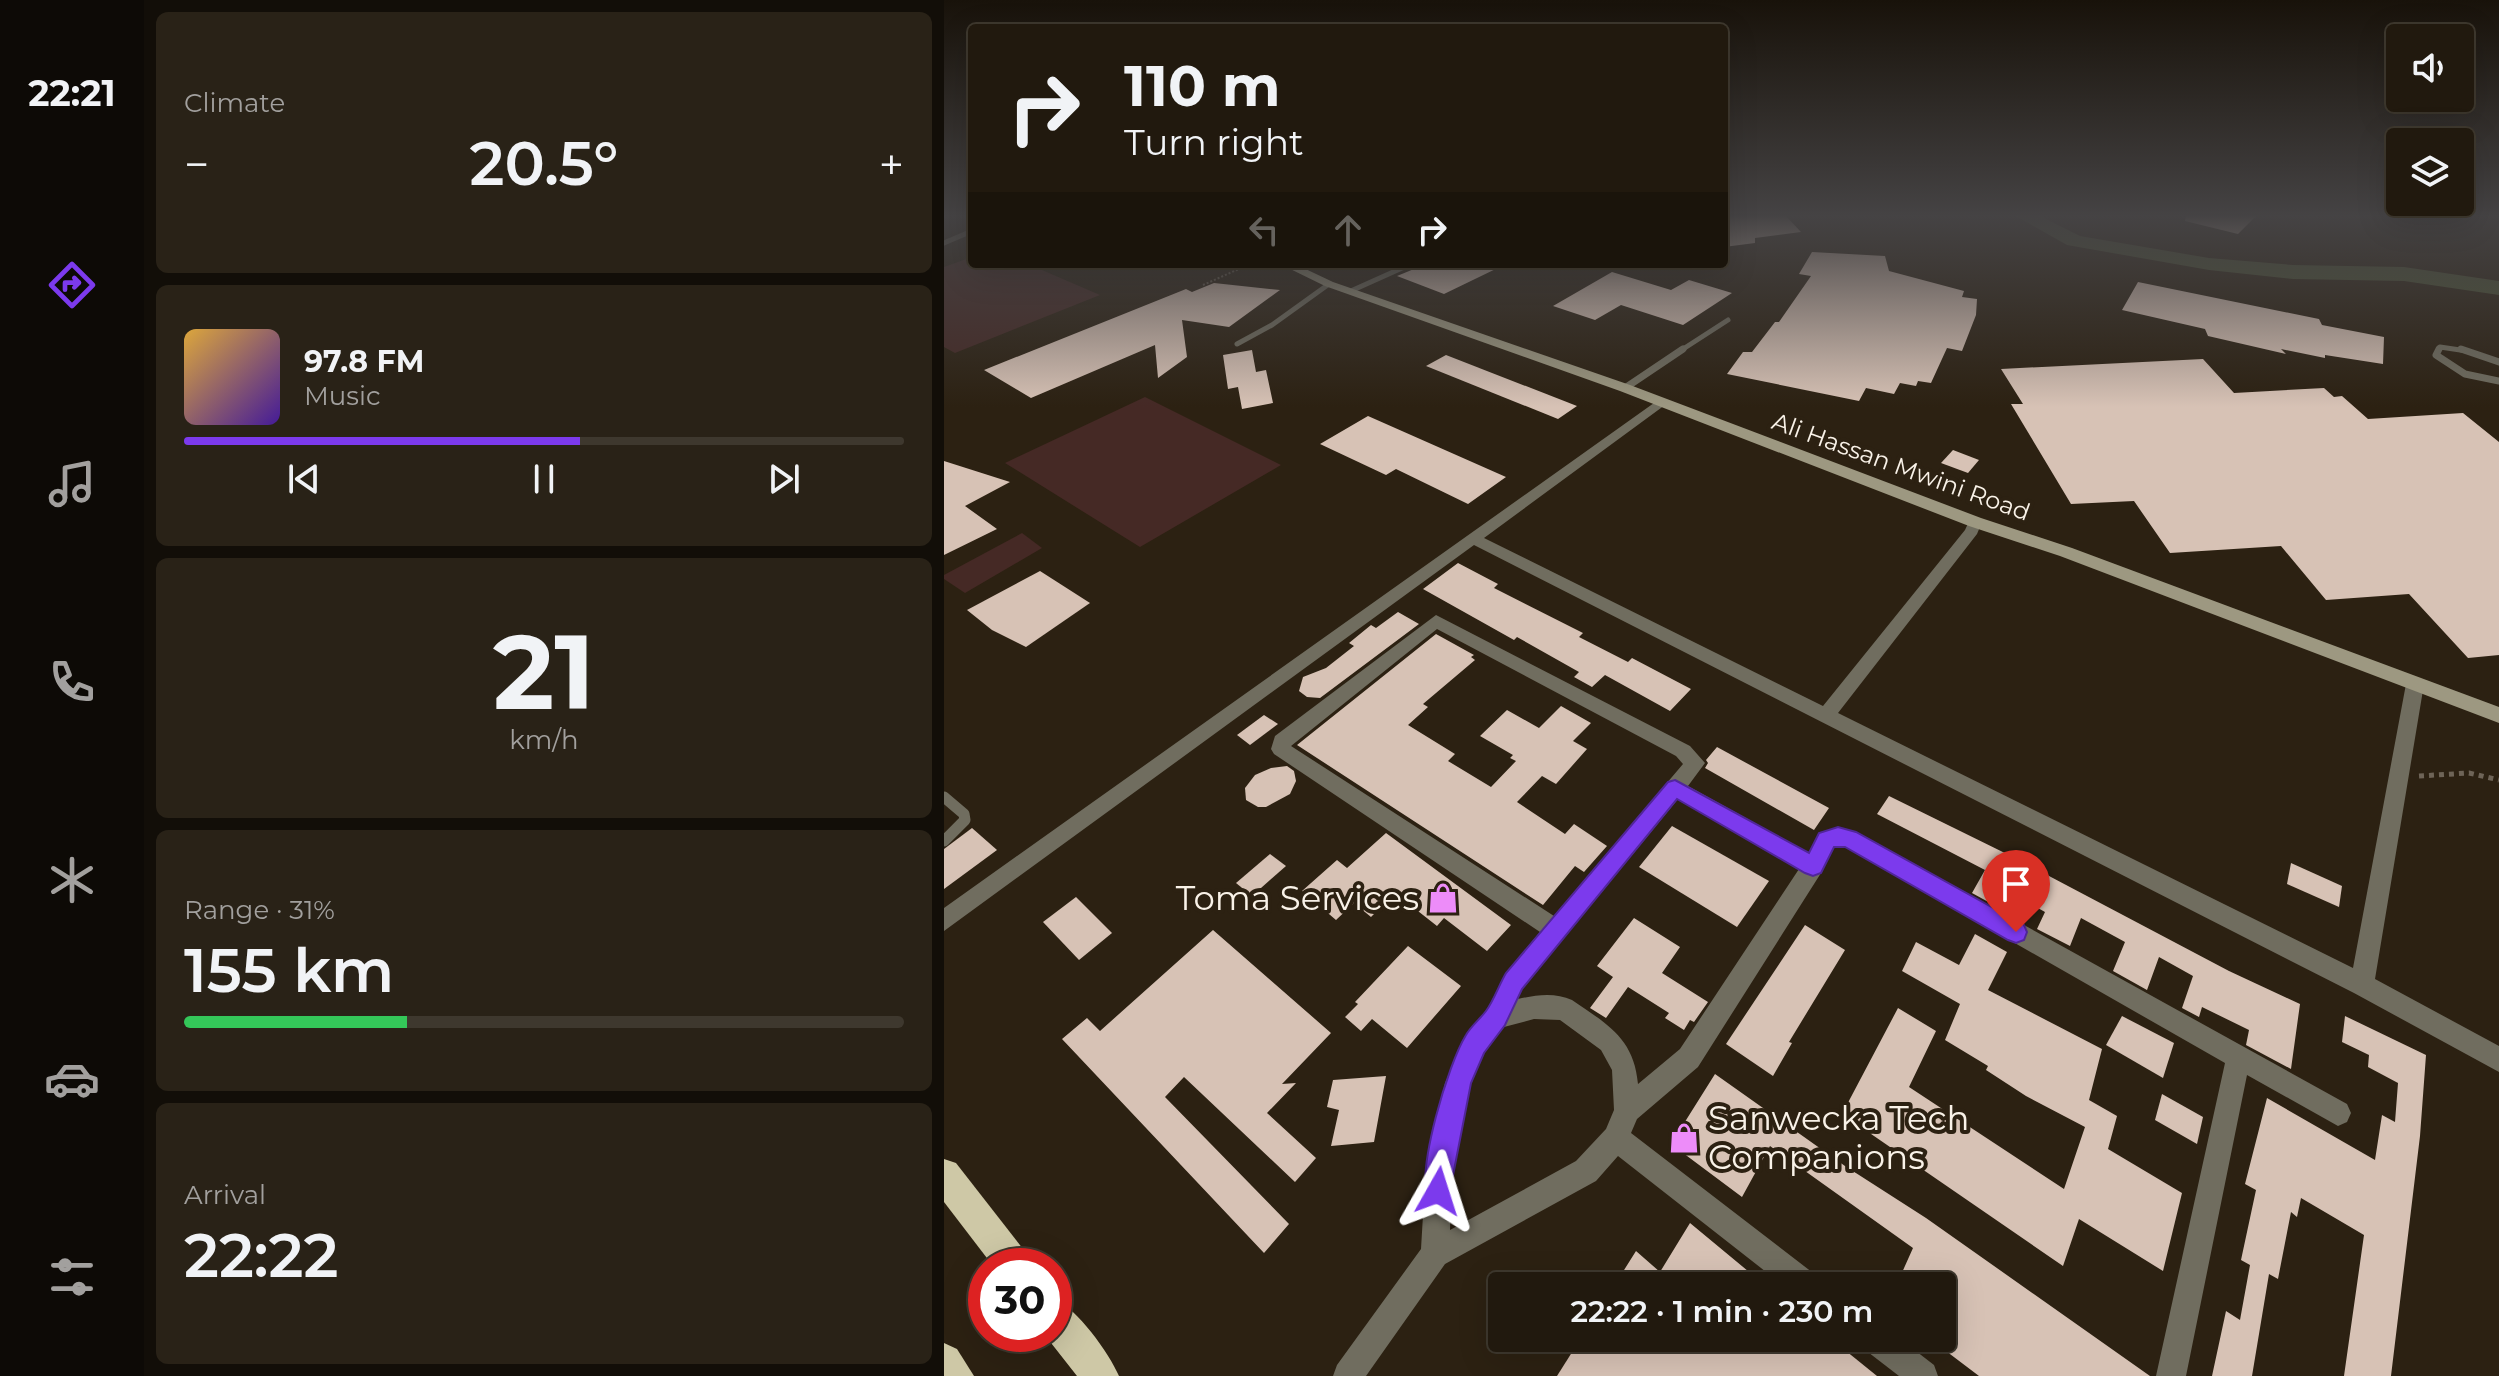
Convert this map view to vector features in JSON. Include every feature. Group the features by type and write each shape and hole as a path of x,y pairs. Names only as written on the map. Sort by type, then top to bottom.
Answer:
{"highway":[{"path":"947,1185 1000,1248"},
{"path":"1072,1340 1100,1376"},
{"path":"944,1362 955,1376"}],"main road":[{"name":"Ali Hassan Mwini Road","path":"1319,279 1625,388 1975,522 2066,552 2499,715"}],"street":[{"path":"944,921 1661,402"},
{"path":"1826,715 1972,531 1975,522"},
{"path":"1472,538 2362,985 2499,1060"},
{"path":"1435,1254 1439,1164 1458,1083 1475,1044 1497,1017 1514,981 1695,763 1683,751 1436,621 1282,741 1281,749 1556,930"},
{"path":"2362,985 2415,684"},
{"path":"1675,788 1813,866"},
{"path":"1627,1110 1689,1058 1813,866 1826,840 1838,836 1849,838 2338,1113"},
{"path":"1348,1376 1435,1254 1586,1171 1616,1138 1627,1110 1624,1068 1610,1041 1564,1008 1534,1007 1497,1017"},
{"path":"2171,1376 2238,1058"},
{"path":"1616,1138 1789,1272"},
{"path":"1893,1352 1923,1376"}],"lane":[{"path":"1353,290 1377,279"},
{"path":"1237,344 1272,325 1329,284"},
{"path":"1625,388 1728,320"},
{"path":"2499,362 2454,347 2440,347 2436,355 2465,374 2499,381"},
{"path":"944,797 964,814 965,820 944,841"}],"path":[{"path":"1203,285 1216,279"},
{"path":"2397,779 2461,770 2477,771 2499,780"}],"shaded area":[{"path":"944,279 1063,279 1100,295 955,353 944,347"},
{"path":"1145,397 1281,465 1140,547 1005,463"},
{"path":"1022,533 1042,548 965,593 944,579 944,575"}],"building":[{"path":"1405,279 1475,279 1444,294"},
{"path":"1599,279 1636,279 1671,290 1689,280 1732,293 1683,325 1621,305 1595,320 1553,306"},
{"path":"1809,279 1920,279 1964,291 1962,297 1977,299 1976,315 1962,351 1947,348 1931,383 1918,381 1916,386 1900,383 1894,394 1866,388 1859,401 1727,374 1743,352 1752,352 1775,322 1779,322"},
{"path":"2138,282 2319,319 2322,325 2384,337 2383,364 2325,355 2325,358 2281,349 2286,354 2208,336 2205,329 2122,310"},
{"path":"1214,283 1280,290 1229,327 1182,320 1187,357 1158,378 1155,345 1031,398 984,370 1186,289 1192,292"},
{"path":"1252,350 1256,372 1266,370 1273,403 1242,409 1238,387 1228,389 1223,355"},
{"path":"1446,355 1577,406 1558,419 1426,366"},
{"path":"2203,359 2234,393 2324,388 2334,397 2342,396 2368,419 2463,413 2499,442 2499,655 2468,658 2409,594 2326,600 2281,546 2170,553 2134,501 2071,504 2011,404 2023,404 2001,369"},
{"path":"1368,416 1506,477 1468,504 1396,469 1386,475 1320,444"},
{"path":"1953,450 1979,460 1968,473 1941,463"},
{"path":"944,461 1010,482 965,506 997,529 944,555"},
{"path":"1458,563 1498,584 1494,588 1583,633 1579,637 1628,662 1632,658 1691,689 1670,711 1605,675 1592,687 1574,677 1579,672 1423,589"},
{"path":"1040,571 1090,603 1026,647 992,630 967,610"},
{"path":"1398,612 1419,624 1320,698 1307,697 1299,691 1303,677 1326,668 1354,646 1349,643 1371,625 1376,628"},
{"path":"1436,634 1474,655 1471,657 1475,660 1423,704 1428,707 1408,725 1455,754 1448,761 1491,787 1516,761 1510,758 1513,755 1480,736 1507,710 1539,728 1561,706 1591,723 1573,741 1587,749 1556,784 1542,776 1517,802 1565,834 1574,824 1607,846 1584,872 1575,866 1543,905 1297,745"},
{"path":"1264,715 1278,724 1250,745 1237,735"},
{"path":"1717,747 1829,808 1814,830 1705,768 1706,760"},
{"path":"1287,766 1294,771 1296,781 1290,794 1266,807 1258,807 1246,800 1245,788 1255,775 1271,768"},
{"path":"1889,796 2015,858 2229,971 2300,1004 2291,1069 2246,1045 2249,1030 2202,1007 2199,1017 2182,1008 2193,976 2159,957 2147,990 2113,971 2125,942 2081,918 2070,946 2037,929 2045,912 2011,893 2003,910 1972,893 1985,870 1877,814"},
{"path":"1672,826 1769,881 1737,927 1639,867"},
{"path":"972,828 997,850 944,889 944,849"},
{"path":"1386,833 1511,925 1487,951 1444,918 1437,926 1395,893 1371,917 1354,903 1336,920 1302,891 1337,860 1347,868"},
{"path":"1270,854 1286,866 1252,896 1236,883"},
{"path":"2291,863 2342,886 2339,907 2287,884"},
{"path":"1076,897 1112,933 1079,960 1043,922"},
{"path":"1634,918 1680,947 1662,973 1708,1002 1684,1030 1665,1018 1669,1013 1628,987 1606,1018 1590,1008 1613,977 1597,966"},
{"path":"1805,925 1845,950 1789,1042 1792,1043 1773,1076 1726,1044"},
{"path":"1213,930 1331,1033 1282,1084 1296,1083 1267,1113 1316,1158 1295,1182 1184,1077 1165,1097 1289,1224 1264,1253 1062,1039 1087,1018 1100,1031"},
{"path":"1975,934 2007,952 1988,990 2102,1049 2089,1100 2117,1116 2108,1149 2182,1193 2163,1271 2079,1219 2063,1266 1842,1114 1898,1008 1936,1031 1909,1087 2064,1189 2085,1127 2026,1096 1986,1070 1988,1066 1945,1040 1960,1004 1902,971 1916,942 1959,965"},
{"path":"1408,946 1461,986 1407,1048 1372,1019 1361,1031 1345,1017 1358,1004 1355,1002"},
{"path":"2122,1016 2174,1043 2163,1078 2106,1045"},
{"path":"2345,1016 2426,1055 2420,1136 2391,1376 2344,1376 2364,1235 2301,1198 2297,1217 2291,1212 2278,1279 2269,1274 2252,1376 2212,1376 2226,1311 2240,1320 2250,1265 2241,1260 2256,1190 2245,1184 2267,1098 2375,1160 2382,1115 2395,1122 2398,1083 2368,1067 2369,1055 2342,1042"},
{"path":"1715,1074 2150,1376 1979,1376 1947,1352 1956,1352 1956,1272 1902,1272 1913,1248 1770,1146 1742,1197 1671,1144"},
{"path":"1386,1076 1374,1142 1331,1146 1339,1110 1327,1107 1333,1080"},
{"path":"2162,1094 2203,1117 2197,1144 2155,1120"},
{"path":"1690,1223 1749,1272 1660,1272"},
{"path":"1636,1251 1660,1272 1623,1272"},
{"path":"1572,1352 1847,1352 1877,1376 1557,1376"}],"waterway":[{"path":"2439,279 2499,288"}],"place":[{"name":"Toma Services","path":"1443,898"},
{"name":"Sanwecka Tech Companions","path":"1684,1138"}],"route":[{"path":"1438,1191 1439,1164 1458,1083 1475,1044 1497,1017 1514,981 1675,788 1813,866 1826,840 1838,836 1849,838 2016,932"}]}
